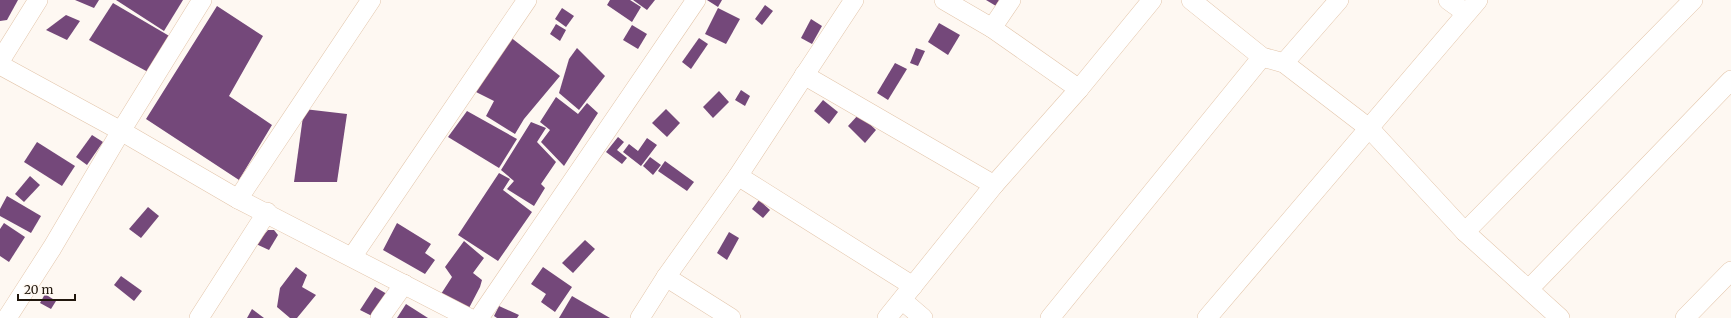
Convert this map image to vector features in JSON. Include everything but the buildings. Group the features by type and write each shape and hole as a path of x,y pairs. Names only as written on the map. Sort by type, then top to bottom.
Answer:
{"street":[{"path":"0,61 38,0"},
{"path":"7,318 52,248 121,131 202,0"},
{"path":"238,199 371,0"},
{"path":"352,257 527,0"},
{"path":"479,318 696,0"},
{"path":"640,318 666,276 738,176 854,0"},
{"path":"944,0 992,28 1079,89"},
{"path":"992,28 1010,0"},
{"path":"887,318 994,185 1079,89 1152,0"},
{"path":"1192,0 1262,57 1284,63 1370,129 1465,232 1560,318"},
{"path":"1284,63 1339,0"},
{"path":"1207,318 1370,129 1472,6 1448,0"},
{"path":"1465,232 1692,0"},
{"path":"1050,318 1262,57"},
{"path":"0,66 121,131 238,199 267,212 469,318"},
{"path":"804,75 994,185"},
{"path":"1529,289 1731,80"},
{"path":"738,176 908,293 923,318"},
{"path":"199,318 267,212"},
{"path":"1685,318 1731,271"},
{"path":"666,276 731,318"},
{"path":"380,318 404,284"}]}
